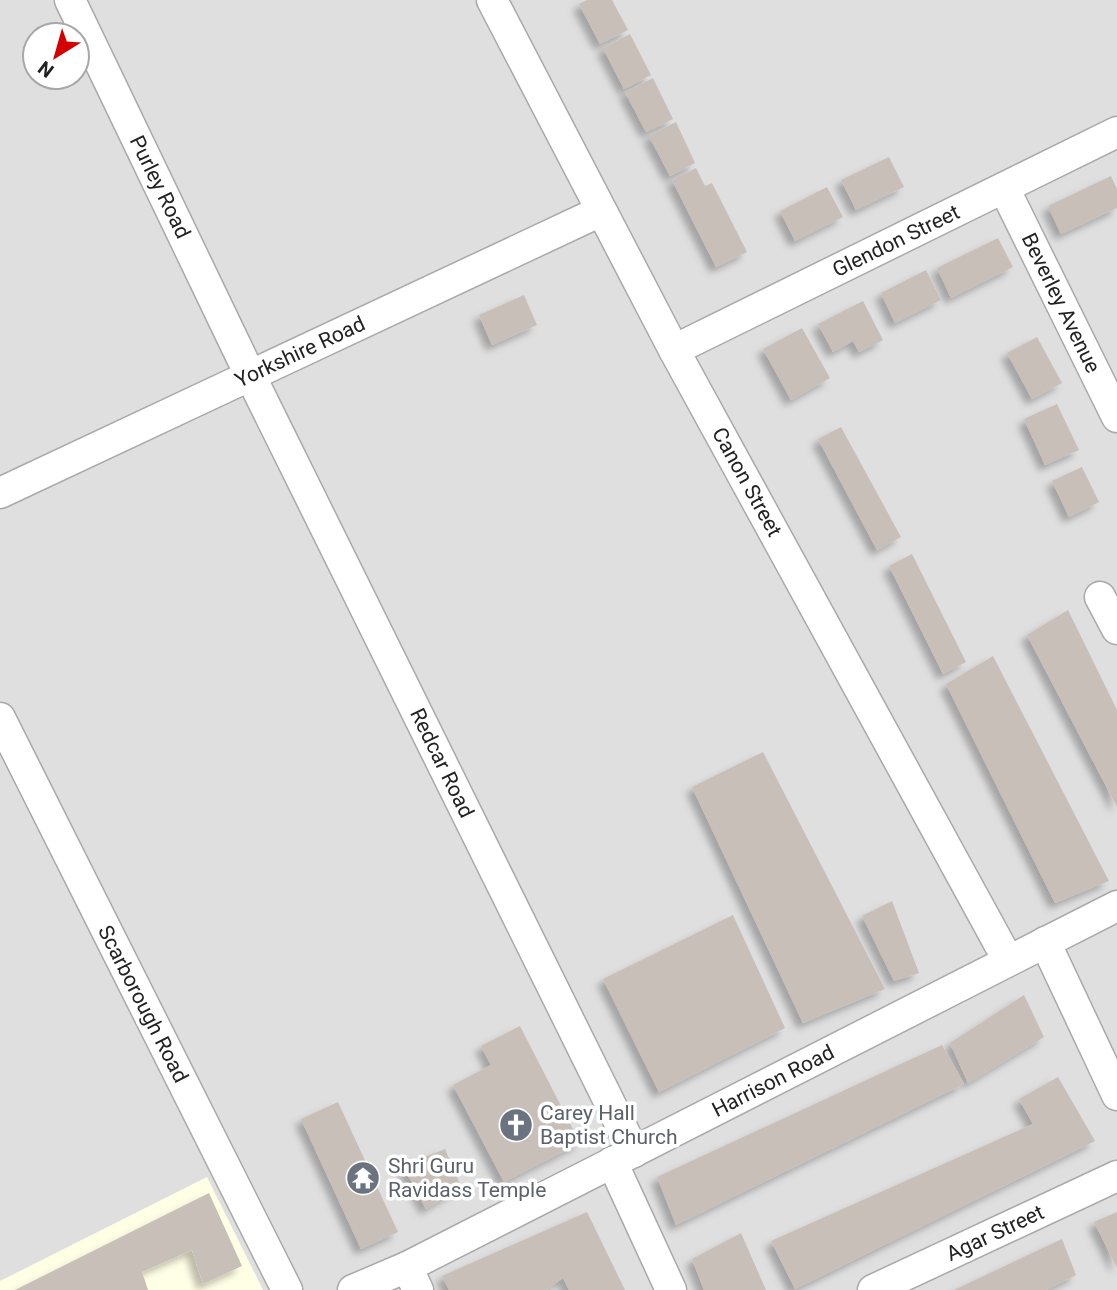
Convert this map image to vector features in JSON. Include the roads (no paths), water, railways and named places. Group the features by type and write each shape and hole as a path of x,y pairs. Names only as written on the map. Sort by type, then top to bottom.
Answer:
{"street":[{"name":"Purley Road","path":"70,0 250,375"},
{"name":"Canon Street","path":"492,0 674,350 1008,960"},
{"name":"Glendon Street","path":"674,350 1117,132"},
{"name":"Beverley Avenue","path":"1004,188 1117,417"},
{"name":"Yorkshire Road","path":"0,493 601,211"},
{"name":"Redcar Road","path":"250,375 623,1157 671,1290"},
{"path":"1100,597 1117,629"},
{"name":"Scarborough Road","path":"0,718 287,1290"},
{"name":"Harrison Road","path":"353,1290 413,1278 623,1157 1117,906"},
{"path":"1045,942 1117,1095"},
{"name":"Agar Street","path":"873,1290 1117,1176"}],"place":[{"name":"Carey Hall Baptist Church","path":"516,1125"},
{"name":"Shri Guru Ravidass Temple","path":"363,1178"}]}
